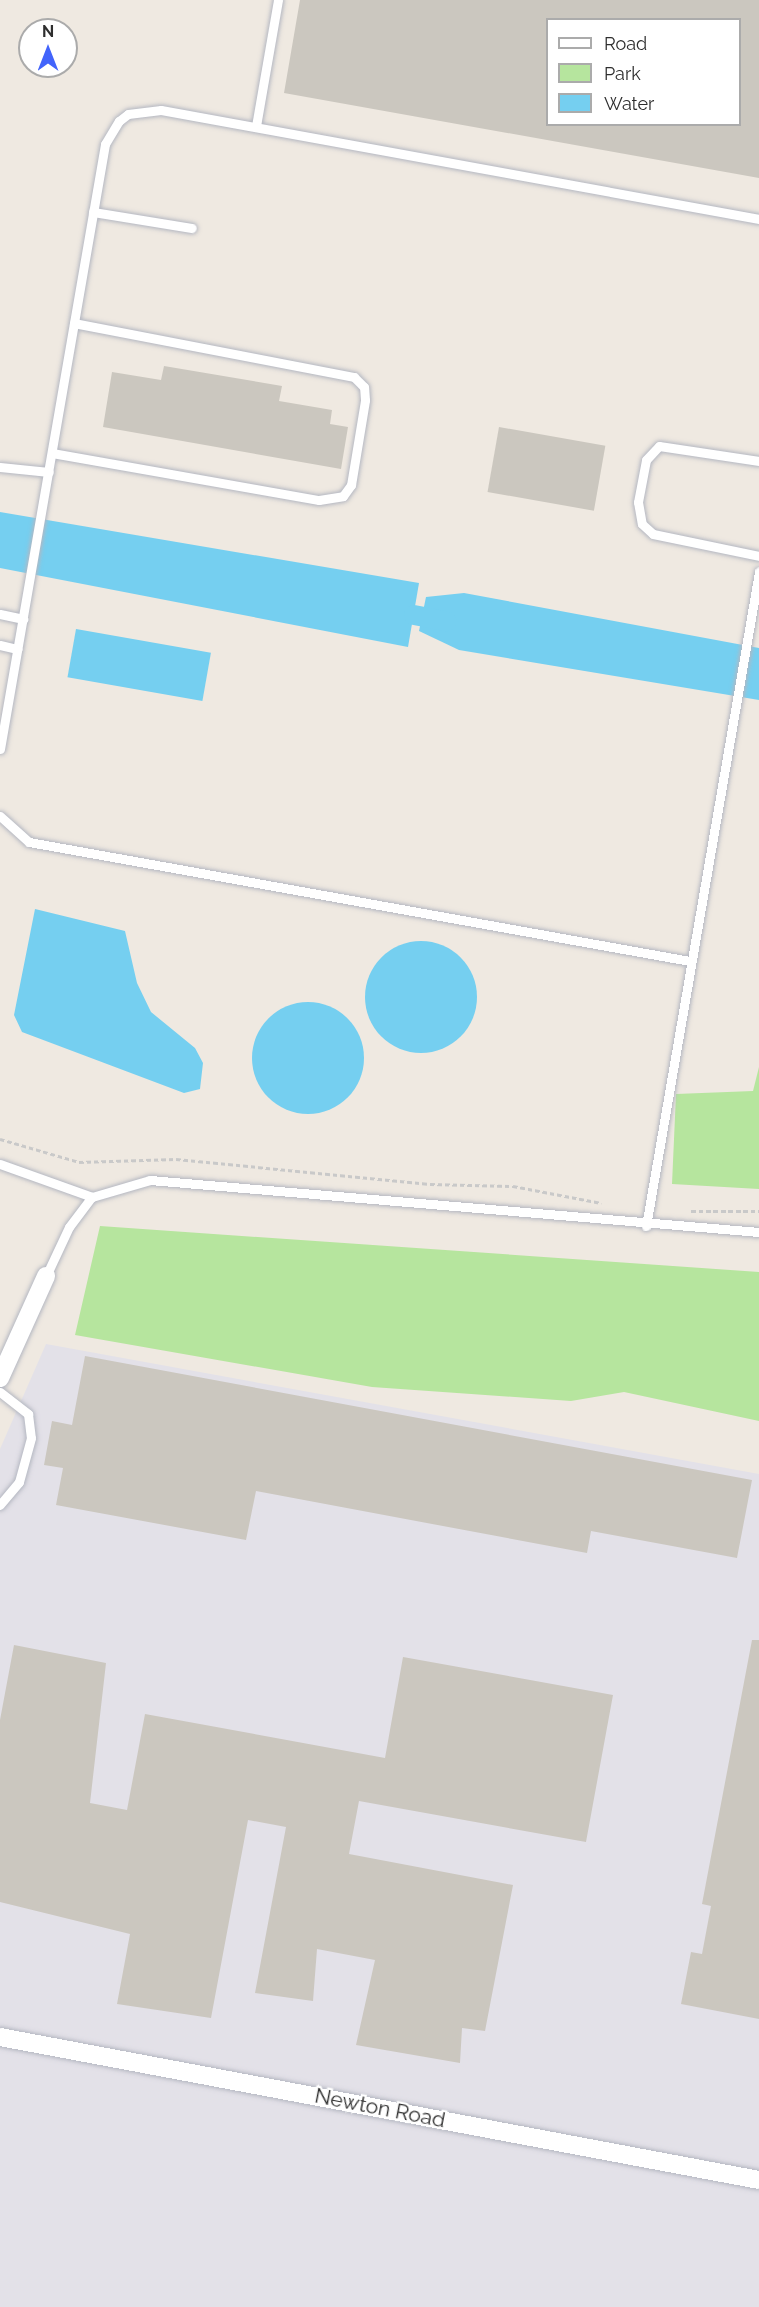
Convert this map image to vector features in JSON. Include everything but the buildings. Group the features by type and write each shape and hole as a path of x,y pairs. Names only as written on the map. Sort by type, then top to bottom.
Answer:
{"street":[{"path":"0,1378 46,1276"},
{"name":"Newton Road","path":"0,2037 759,2180"}],"lane":[{"path":"256,126 278,0"},
{"path":"0,749 105,144 128,114 161,110 759,219"},
{"path":"93,212 192,228"},
{"path":"52,453 319,500 343,496 351,485 365,400 364,387 354,377 75,323"},
{"path":"759,461 659,446 646,460 638,502 642,524 653,534 759,556"},
{"path":"0,467 49,472"},
{"path":"646,1226 759,572"},
{"path":"0,614 23,619"},
{"path":"0,645 18,649"},
{"path":"0,816 29,842 690,961"},
{"path":"0,1164 92,1197 150,1180 646,1226 759,1232"},
{"path":"46,1276 69,1227 92,1197"},
{"path":"0,1392 28,1414 32,1437 19,1482 0,1505"}],"path":[{"path":"0,1139 79,1162 200,1161 430,1185 513,1186 609,1205"},
{"path":"688,1211 759,1211"}],"shaded area":[{"path":"46,1344 759,1474 759,2307 0,2307 0,1449"}],"green space":[{"path":"759,1067 759,1189 672,1184 676,1094 753,1091"},
{"path":"100,1226 759,1272 759,1421 624,1392 571,1401 372,1387 75,1335"}],"water":[{"path":"0,512 419,583 408,647 0,568"},
{"path":"464,593 759,648 759,700 459,650 419,631 426,597"},
{"path":"76,629 211,653 202,701 67,677"},
{"path":"35,909 125,931 137,983 151,1012 195,1048 203,1063 200,1089 184,1093 22,1032 14,1015"},
{"path":"421,941 443,945 461,957 473,975 477,997 473,1019 461,1037 443,1049 421,1053 399,1049 381,1037 369,1019 365,997 369,975 381,957 399,945"},
{"path":"308,1002 330,1006 348,1018 360,1036 364,1058 360,1080 348,1098 330,1110 308,1114 286,1110 268,1098 256,1080 252,1058 256,1036 268,1018 286,1006"}],"waterway":[{"path":"414,615 446,621"}]}
